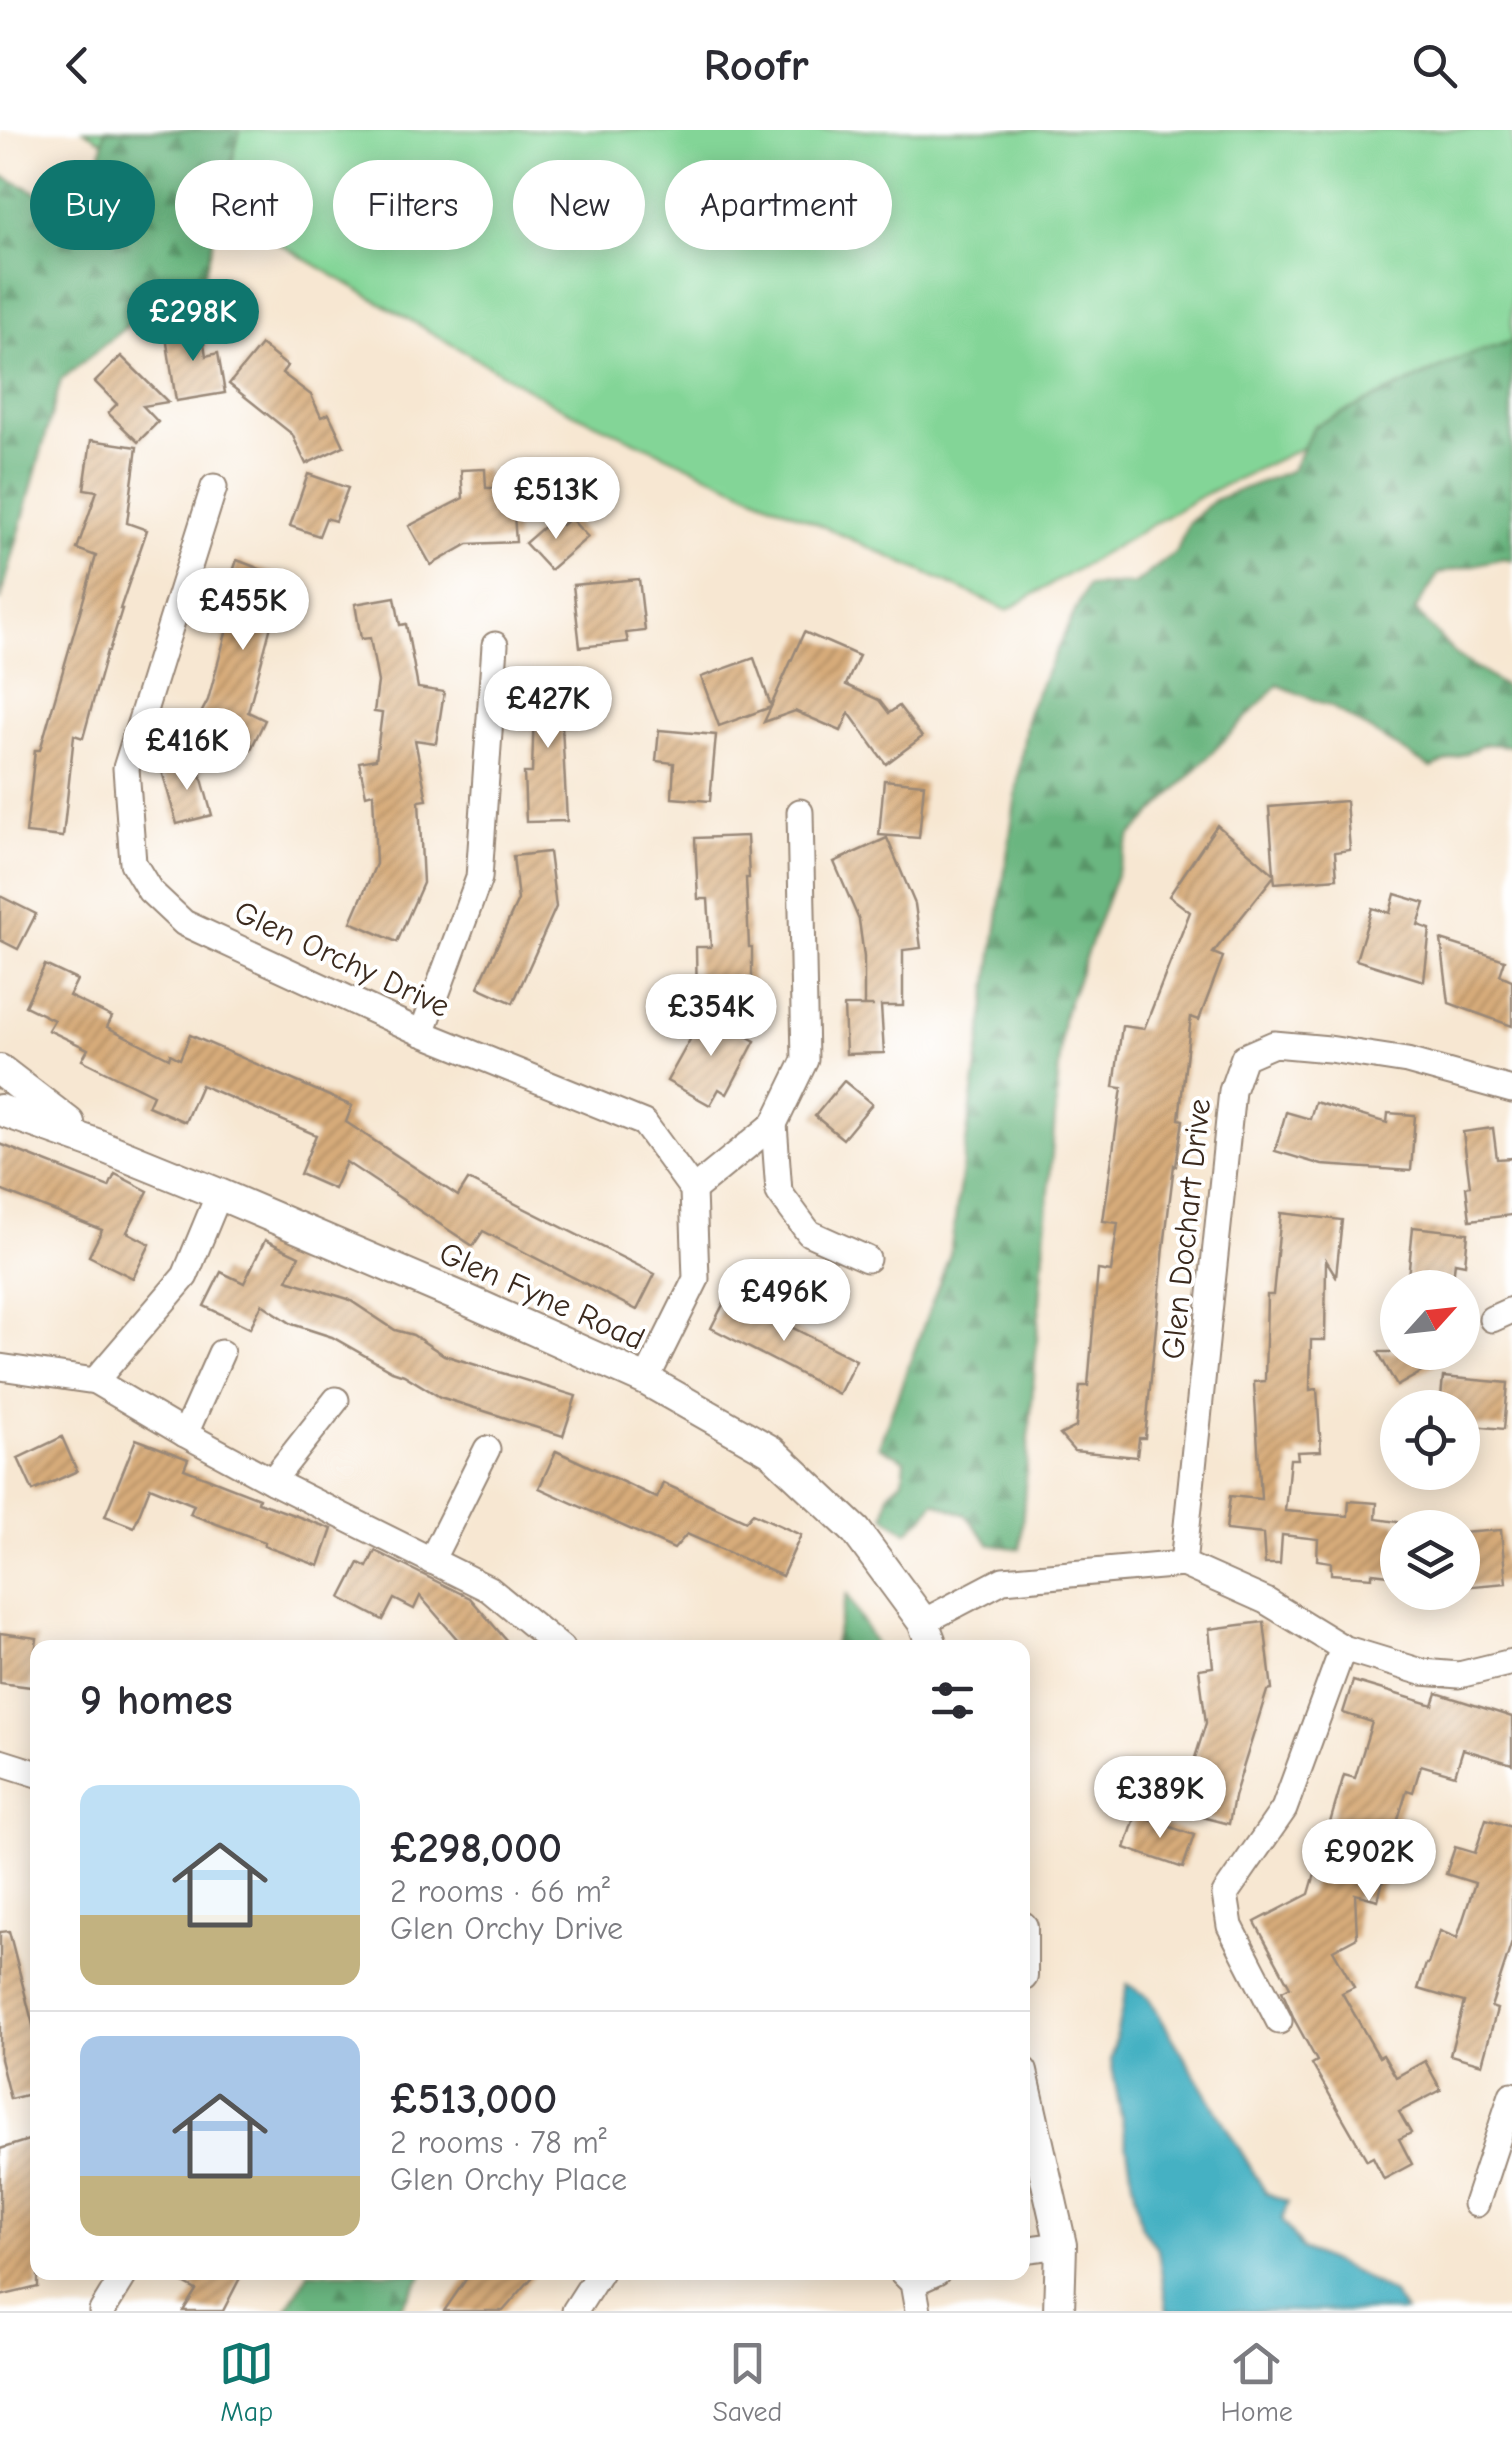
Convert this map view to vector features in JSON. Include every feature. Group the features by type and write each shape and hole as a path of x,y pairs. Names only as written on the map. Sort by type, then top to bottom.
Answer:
{"street":[{"name":"Glen Orchy Drive","path":"214,487 126,768 133,863 150,891 184,923 422,1034 644,1123 692,1190"},
{"path":"422,1034 479,878 495,644"},
{"path":"646,1380 696,1280 692,1190 774,1124 805,1060 800,812"},
{"name":"Glen Dochart Drive","path":"1184,1564 1232,1091 1244,1057 1274,1044 1329,1049 1407,1061 1512,1090"},
{"name":"Glen Fyne Road","path":"0,1070 96,1144"},
{"name":"Glen Fyne Road","path":"0,1110 220,1194 646,1380 771,1451 856,1531 928,1635"},
{"path":"774,1124 779,1192 809,1233 867,1259"},
{"path":"96,1381 185,1276 220,1194"},
{"path":"186,1434 221,1353"},
{"path":"0,1367 96,1381 272,1481 489,1589 551,1640"},
{"path":"272,1481 336,1400"},
{"path":"432,1560 488,1449"},
{"path":"928,1635 1004,1580 1184,1564 1266,1600 1343,1648 1422,1672 1459,1675 1512,1662"},
{"path":"1279,2021 1230,1926 1225,1894 1284,1809 1343,1648"},
{"path":"0,1762 30,1771"},
{"path":"1476,2204 1512,2095"},
{"path":"1030,2107 1061,2245 1059,2311"},
{"path":"1030,2249 1061,2245"},
{"path":"102,2311 121,2280"},
{"path":"575,2311 595,2280"},
{"path":"908,2280 918,2311"}],"green space":[{"path":"84,130 1512,130 1512,348 1203,495 1007,610 556,405 290,250 313,250 313,160 175,160 175,183 155,171 155,160 135,160"},
{"path":"105,130 240,130 233,160 175,160 175,250 211,250 205,273 127,326 61,380 0,602 0,175 30,189 30,250 155,250 155,160 100,160"},
{"path":"1512,341 1512,561 1504,558 1439,573 1415,610 1454,653 1512,692 1512,746 1486,744 1431,768 1332,707 1278,685 1130,837 1063,1017 1020,1549 990,1544 966,1515 935,1502 907,1532 885,1516 889,1493 903,1480 905,1460 879,1446 950,1254 1028,711 1087,586 1135,584 1177,551 1188,523 1214,500 1292,470 1314,426 1464,357"},
{"path":"847,1594 872,1640 835,1640"},
{"path":"303,2280 419,2280 398,2311 286,2311"}],"water":[{"path":"1127,1984 1148,1997 1266,2193 1288,2202 1282,2220 1302,2249 1393,2294 1405,2311 1167,2311 1158,2250 1141,2225 1111,2061"}],"building":[{"path":"201,324 206,356 218,353 225,393 176,401 165,330"},
{"path":"261,345 287,366 282,373 311,395 321,417 329,414 344,446 306,464 292,434 229,384"},
{"path":"121,356 168,402 143,406 158,422 138,442 108,413 117,404 95,382"},
{"path":"91,440 137,447 127,523 147,530 83,738 74,735 63,837 26,833 35,750 40,750 96,556 77,549 97,491 84,489"},
{"path":"485,469 486,488 501,488 501,501 513,500 516,542 468,544 431,565 409,526 463,498 461,470"},
{"path":"308,474 348,488 335,521 326,518 319,536 290,526"},
{"path":"555,517 562,525 570,518 588,537 550,570 525,543"},
{"path":"237,560 278,576 276,582 292,588 278,625 272,622 248,712 265,720 251,749 196,723 208,700 233,607 222,603"},
{"path":"639,579 645,631 626,633 628,642 580,647 573,585"},
{"path":"395,597 400,625 406,624 418,688 444,692 436,743 415,740 427,800 419,801 423,883 397,942 351,922 376,864 373,793 366,795 359,762 376,759 382,713 374,712 378,682 370,638 361,639 355,604"},
{"path":"804,632 859,656 846,685 879,700 889,713 899,706 922,737 886,764 849,713 841,731 795,711 764,722 771,707 719,726 701,677 754,658 771,706"},
{"path":"535,676 571,677 569,726 562,726 567,821 526,822 524,773 532,773"},
{"path":"659,730 716,735 710,801 672,798 674,763 656,761"},
{"path":"197,761 212,815 177,824 162,771"},
{"path":"884,780 924,784 919,838 879,835"},
{"path":"1346,801 1350,850 1335,852 1337,878 1275,883 1274,876 1213,953 1223,957 1199,1020 1191,1017 1179,1119 1183,1120 1164,1247 1145,1438 1139,1438 1137,1457 1074,1451 1060,1435 1076,1427 1080,1386 1088,1386 1098,1270 1111,1272 1118,1223 1103,1221 1122,1088 1114,1087 1122,1026 1144,1029 1190,912 1169,896 1217,825 1274,874 1269,807"},
{"path":"747,836 752,1001 697,1001 696,947 711,947 708,899 698,899 695,838"},
{"path":"887,838 915,904 921,948 903,950 903,1006 881,1006 884,1053 846,1054 844,1006 864,1006 859,920 834,862"},
{"path":"549,852 556,907 513,1003 478,987 518,900 513,856"},
{"path":"1395,894 1425,903 1418,925 1430,929 1424,981 1356,960 1372,908 1390,913"},
{"path":"0,896 36,914 18,949 0,940"},
{"path":"1441,940 1505,960 1500,975 1512,980 1512,1026 1449,1003"},
{"path":"45,965 77,980 69,996 112,1017 107,1027 169,1058 170,1054 180,1059 190,1035 352,1106 346,1122 458,1196 468,1180 655,1274 637,1310 483,1231 473,1246 346,1162 334,1189 300,1174 316,1135 201,1085 185,1122 148,1106 153,1095 82,1060 88,1049 48,1030 54,1020 25,1006"},
{"path":"697,1008 755,1041 727,1094 719,1089 710,1105 667,1081 697,1027"},
{"path":"844,1081 872,1104 843,1139 815,1116"},
{"path":"1315,1102 1387,1123 1388,1113 1415,1115 1411,1171 1322,1165 1275,1151 1286,1112 1310,1119"},
{"path":"1493,1128 1497,1159 1512,1158 1512,1215 1470,1220 1463,1132"},
{"path":"0,1144 109,1187 115,1174 148,1191 127,1232 150,1244 133,1278 89,1256 102,1230 0,1190"},
{"path":"1281,1213 1342,1220 1336,1276 1326,1260 1325,1340 1311,1340 1310,1390 1317,1389 1321,1451 1297,1452 1298,1459 1290,1459 1285,1511 1348,1516 1349,1501 1377,1503 1380,1574 1372,1573 1372,1577 1331,1574 1331,1562 1317,1560 1318,1539 1282,1535 1280,1564 1265,1564 1263,1534 1226,1530 1230,1496 1261,1499 1254,1382 1265,1381 1267,1295 1273,1295"},
{"path":"1413,1227 1468,1233 1465,1264 1455,1262 1454,1270 1409,1270"},
{"path":"265,1240 299,1256 287,1280 348,1299 395,1330 413,1335 444,1355 576,1396 563,1436 440,1397 332,1337 292,1324 262,1304 250,1328 204,1306 221,1272 244,1283"},
{"path":"728,1295 856,1360 839,1394 711,1328"},
{"path":"1388,1370 1425,1370 1397,1386"},
{"path":"1443,1377 1508,1383 1504,1429 1480,1427 1480,1390 1442,1390"},
{"path":"62,1437 77,1471 33,1491 18,1458"},
{"path":"136,1439 188,1459 184,1469 332,1529 319,1566 190,1514 194,1505 150,1487 134,1527 105,1516"},
{"path":"556,1451 657,1498 663,1483 746,1521 753,1513 801,1535 782,1576 687,1534 674,1549 539,1488"},
{"path":"1501,1530 1506,1583 1480,1585 1480,1532"},
{"path":"375,1551 470,1598 506,1640 458,1640 420,1596 414,1609 394,1599 383,1620 341,1598 359,1563 367,1567"},
{"path":"1264,1622 1272,1690 1267,1691 1229,1824 1203,1817 1211,1788 1188,1780 1206,1723 1199,1669 1213,1667 1209,1629"},
{"path":"0,1633 37,1638 30,1640 30,1687 0,1683"},
{"path":"1353,1681 1433,1705 1437,1693 1512,1717 1512,1764 1463,1749 1455,1775 1421,1765 1413,1792 1407,1790 1382,1872 1385,1873 1378,1900 1355,1894 1357,1937 1333,1950 1354,1987 1342,1993 1379,2057 1383,2055 1396,2077 1425,2061 1441,2090 1399,2112 1411,2133 1399,2139 1412,2164 1384,2179 1373,2157 1367,2160 1312,2064 1317,2061 1282,1991 1290,1987 1255,1922 1309,1894 1344,1775 1355,1778 1372,1722 1343,1713"},
{"path":"1136,1815 1194,1835 1183,1868 1125,1848"},
{"path":"1486,1819 1512,1827 1512,1942 1491,2007 1497,2009 1482,2064 1450,2055 1464,2002 1418,1989 1440,1931 1457,1938 1475,1883 1446,1874 1455,1847 1475,1853"},
{"path":"9,1931 30,2014 30,2094 10,2099 0,2059 0,1932"},
{"path":"30,2140 30,2280 38,2280 38,2287 0,2296 0,2149"},
{"path":"178,2280 239,2280 223,2311 183,2311 196,2290"},
{"path":"465,2280 530,2280 503,2311 444,2311"}]}
